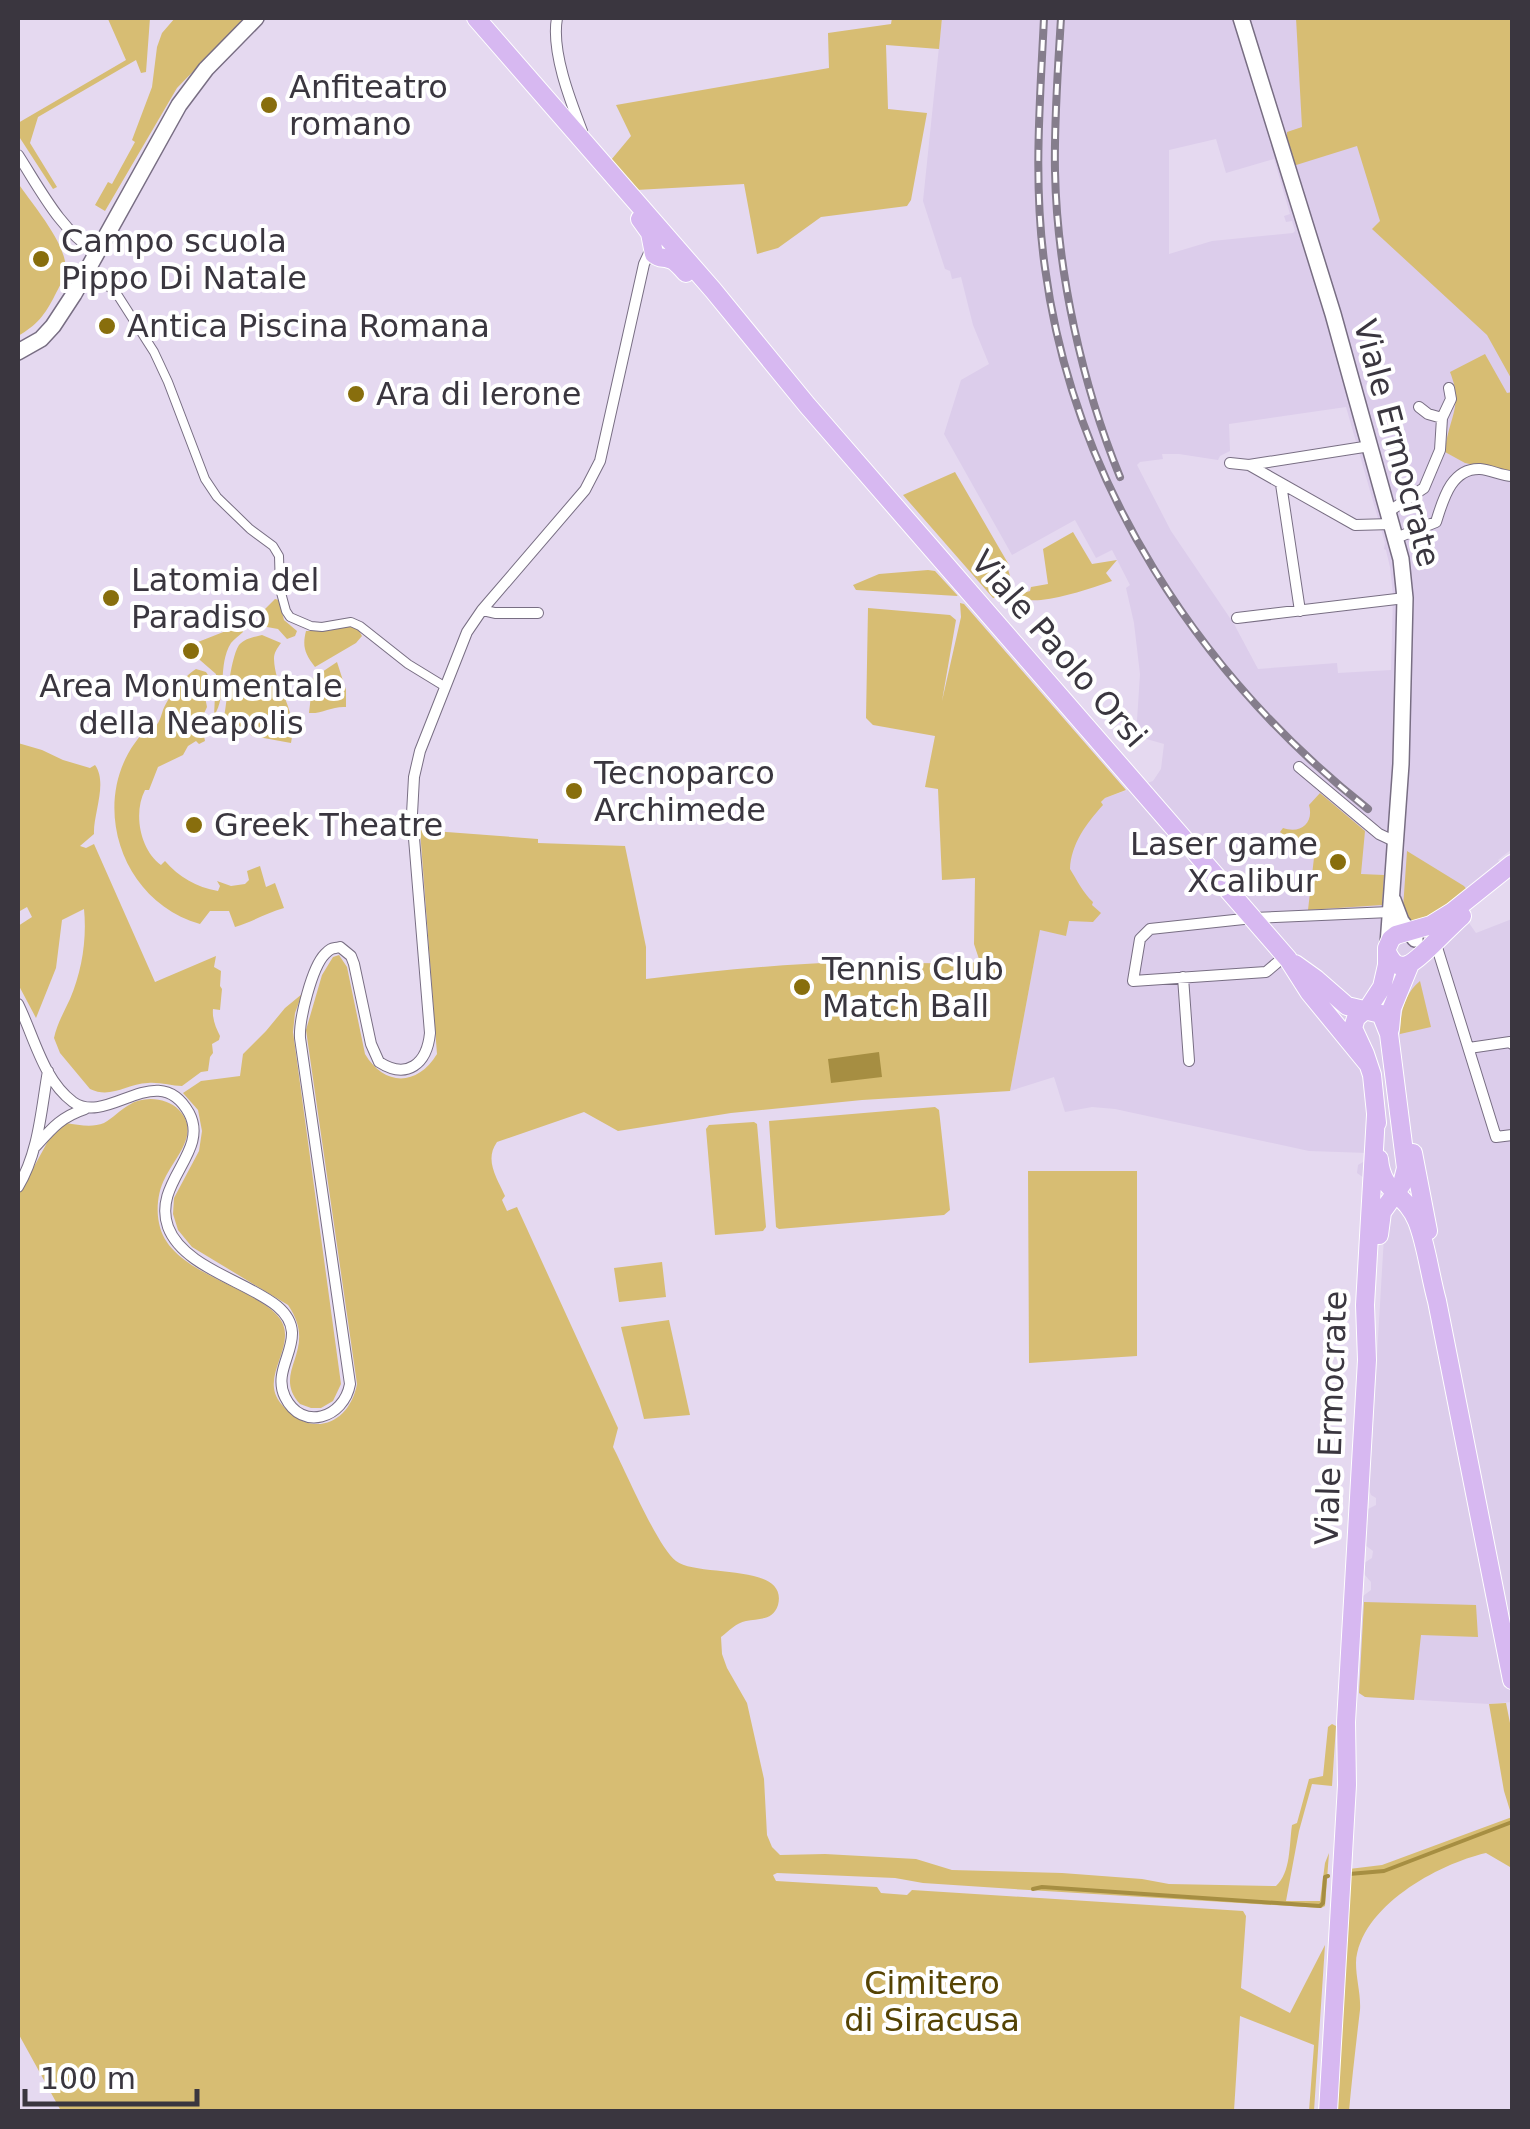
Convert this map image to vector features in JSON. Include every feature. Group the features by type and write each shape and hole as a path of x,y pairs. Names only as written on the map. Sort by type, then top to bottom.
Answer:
{"main road":[{"path":"18,352 54,326 179,104 206,69 256,18"},
{"path":"465,18 662,248"},
{"path":"476,18 588,146 662,248"},
{"name":"Viale Ermocrate","path":"1241,18 1333,314 1392,525 1405,598 1402,764 1391,905 1404,947"},
{"name":"Viale Paolo Orsi","path":"662,248 786,379 1286,957"},
{"path":"1512,864 1404,947 1353,1028 1374,1087 1384,1181 1403,1200 1418,1225 1437,1300 1512,1680"},
{"path":"1404,947 1435,940 1512,875"},
{"path":"1391,905 1401,921 1404,947 1390,1034 1406,1174 1403,1200"},
{"path":"1286,957 1340,1002 1353,1009 1381,1014 1390,1034"},
{"path":"1286,957 1309,992 1368,1064"},
{"path":"1368,1360 1380,1218 1403,1200 1412,1146 1399,1104"},
{"name":"Viale Ermocrate","path":"1328,2112 1368,1360 1365,1305 1376,1115"},
{"path":"1379,1157 1384,1164 1394,1165 1401,1160 1404,1150"},
{"name":"Viale Ermocrate","path":"1318,2112 1337,1782 1346,1722"}],"street":[{"path":"557,18 557,46 570,102 588,146"},
{"path":"18,155 61,220 96,252"},
{"path":"35,1147 68,1114 140,1092 160,1091 175,1097 191,1118 194,1136 166,1196 165,1215 171,1234 188,1254 277,1306 288,1320 292,1342 281,1388 290,1405 304,1415 317,1417 332,1412 345,1400 350,1384 300,1022 322,956 340,948 351,956 354,964 371,1044 379,1062 403,1070 419,1062 428,1051 430,1033 412,798 420,751 467,632 585,490 600,461 644,264 662,248"},
{"path":"86,272 115,291 154,352 205,479 217,498 250,530 274,546 279,556 280,589 290,617 311,626 351,622 444,686"},
{"path":"1392,525 1424,488 1440,450 1442,418 1451,399 1449,388"},
{"path":"1419,406 1442,418"},
{"path":"1230,463 1249,466 1370,446"},
{"path":"1249,466 1356,525 1436,522 1447,490 1460,475 1469,470 1488,470 1512,476"},
{"path":"1281,484 1300,610"},
{"path":"1237,618 1405,598"},
{"path":"482,610 538,613"},
{"path":"1298,767 1379,834 1396,842"},
{"path":"1286,957 1266,972 1132,981 1140,939 1150,929 1391,905"},
{"path":"1435,940 1496,1137 1512,1135"},
{"path":"1183,978 1190,1061"},
{"path":"18,1004 48,1071 62,1092 86,1108"},
{"path":"1469,1048 1512,1044"},
{"path":"18,1187 35,1147 48,1071"}],"shaded area":[{"path":"942,18 1512,18 1512,849 1455,903 1476,933 1512,919 1512,1702 1365,1697 1359,1693 1363,1596 1371,1590 1364,1563 1372,1558 1373,1551 1365,1545 1368,1509 1376,1505 1369,1490 1385,1220 1367,1180 1357,1173 1368,1153 1309,1151 1115,1109 1092,1107 1065,1112 1054,1077 1010,1091 1040,929 1081,826 1105,798 1153,781 1161,769 1164,744 1136,736 1140,674 1126,588 1130,585 1112,550 1096,558 1075,520 1012,555 944,434 961,380 989,364 973,325 961,277 952,279 945,269 923,201","holes":["1216,139 1226,173 1274,159 1290,214 1284,216 1286,222 1292,221 1295,231 1212,241 1169,254 1169,150","1346,407 1390,567 1391,670 1338,673 1337,663 1258,669 1234,624 1171,531 1137,465 1163,459 1162,454 1218,460 1230,451 1229,424"]},
{"path":"879,1052 882,1077 831,1083 828,1059"}],"green space":[{"path":"150,18 146,72 141,73 136,60 38,117 30,143 57,187 53,189 18,135 18,123 126,60 108,19"},
{"path":"175,18 245,18 177,88 105,211 95,205 108,182 112,184 135,142 132,140 152,87 157,47 162,33"},
{"path":"892,18 942,18 939,49 886,45 888,109 927,113 907,206 821,217 778,248 757,254 744,184 636,190 611,160 631,136 616,105 829,68 828,33 891,24"},
{"path":"1296,18 1512,18 1512,380 1487,335 1372,229 1380,221 1357,146 1293,166 1284,141 1287,132 1302,127"},
{"name":"Campo scuola Pippo Di Natale","path":"18,183 56,239 65,273 48,308 18,336"},
{"path":"1485,354 1507,393 1512,392 1512,473 1465,463 1445,452 1456,394 1450,372"},
{"path":"955,472 1009,565 1010,576 996,575 999,587 1009,584 1011,592 1022,589 1023,593 1048,584 1043,549 1073,532 1092,564 1117,560 1106,573 1112,581 1041,600 993,598 903,495"},
{"path":"935,571 958,596 856,590 853,585 879,574"},
{"path":"275,599 279,600 284,620 297,631 295,636 287,639 278,629 256,625 261,613"},
{"name":"Cimitero di Siracusa","path":"960,603 1126,790 1101,802 1103,805 1080,835 1071,860 1070,869 1101,913 1093,922 1069,921 1066,936 1040,930 1010,1091 731,1113 618,1131 584,1112 497,1142 493,1169 507,1211 517,1207 618,1428 613,1447 668,1553 687,1566 756,1577 770,1582 778,1591 773,1614 739,1624 721,1637 727,1668 747,1703 764,1779 767,1835 780,1855 916,1859 952,1870 1062,1873 1169,1884 1276,1886 1287,1866 1292,1825 1297,1823 1309,1779 1323,1776 1328,1727 1336,1726 1332,1786 1312,1784 1286,1901 1320,1901 1329,1853 1325,1906 1321,1908 923,1883 895,1878 773,1875 776,1881 877,1887 881,1893 907,1895 912,1890 1243,1911 1246,1916 1241,1988 1290,2013 1325,1945 1314,2111 1309,2111 1314,2045 1240,2016 1234,2111 61,2111 18,2033 18,1196 48,1141 66,1123 99,1125 141,1100 161,1100 179,1110 188,1127 187,1136 158,1200 165,1240 192,1265 277,1315 285,1333 274,1379 278,1399 308,1423 329,1422 347,1408 357,1384 306,1030 322,975 333,957 339,955 347,967 365,1054 373,1065 391,1077 410,1077 429,1065 437,1054 420,830 538,839 538,843 625,846 646,947 646,979 823,963 980,962 974,944 975,878 942,880 938,789 925,787 935,736 873,725 866,718 868,608 950,615 956,620 942,701 961,617"},
{"path":"241,625 243,632 231,643 224,661 221,699 214,716 216,674 193,654 193,644"},
{"path":"357,627 362,636 315,667 305,650 306,631"},
{"path":"262,635 281,643 275,652 275,670 289,709 291,743 252,736 238,726 222,729 236,652 244,641"},
{"path":"337,662 346,690 346,707 309,713 313,678"},
{"path":"196,669 206,672 211,680 201,720 205,741 196,741 183,755 158,767 141,799 139,820 144,841 154,858 161,865 165,861 188,881 218,891 217,881 231,886 245,884 249,880 247,871 260,866 266,887 275,883 284,908 235,927 229,911 210,911 200,924 170,911 147,891 129,866 118,838 114,808 118,778 130,750 151,725 156,726 173,693"},
{"path":"18,743 90,768 95,765 100,789 94,834 80,846 94,844 155,982 216,956 214,967 221,971 222,989 220,1010 213,1009 213,1013 219,1040 212,1044 208,1071 182,1086 148,1083 98,1092 90,1089 60,1053 54,1038 80,966 84,909 62,920 56,968 36,1018 18,984 18,926 32,917 27,907 20,911 18,906"},
{"name":"Laser game Xcalibur","path":"1320,793 1365,831 1361,874 1384,875 1382,905 1308,910 1315,849 1296,846 1280,832 1283,828 1305,826 1310,817 1309,805"},
{"path":"1407,851 1468,891 1445,911 1412,924 1403,908"},
{"path":"1420,981 1431,1027 1400,1034 1404,1005"},
{"path":"302,994 293,1032 341,1384 333,1401 321,1408 300,1404 292,1392 291,1370 299,1335 288,1305 192,1247 178,1230 173,1214 174,1198 199,1151 202,1131 198,1110 183,1093 201,1081 240,1076 243,1054"},
{"path":"935,1107 939,1110 950,1210 944,1215 776,1227 769,1121"},
{"path":"754,1122 766,1227 763,1231 715,1235 706,1129 709,1125"},
{"path":"1028,1171 1137,1171 1137,1356 1029,1363"},
{"path":"662,1262 666,1297 619,1302 614,1268"},
{"path":"669,1320 690,1415 644,1419 621,1327"},
{"path":"1364,1602 1476,1605 1478,1637 1421,1635 1414,1700 1365,1697 1359,1693"},
{"path":"1506,1703 1512,1733 1512,1817 1489,1704"},
{"path":"1512,1817 1512,1871 1486,1853 1467,1859 1404,1891 1371,1924 1360,1943 1356,1963 1360,2010 1349,2111 1334,2112 1349,1869 1382,1865"}],"waterway":[{"path":"1349,1874 1384,1871 1512,1822"},
{"path":"1033,1889 1320,1906 1328,1876"}],"railway":[{"path":"1044,18 1038,143 1041,237 1060,348 1084,425 1115,499 1154,569 1199,636 1250,698 1307,756 1368,809"},
{"path":"1061,18 1055,152 1066,288 1083,366 1120,477"}],"place":[{"name":"Anfiteatro romano","path":"269,105"},
{"name":"Campo scuola Pippo Di Natale","path":"41,259"},
{"name":"Antica Piscina Romana","path":"107,326"},
{"name":"Ara di Ierone","path":"356,394"},
{"name":"Latomia del Paradiso","path":"111,598"},
{"name":"Area Monumentale della Neapolis","path":"191,651"},
{"name":"Tecnoparco Archimede","path":"574,791"},
{"name":"Greek Theatre","path":"194,825"},
{"name":"Laser game Xcalibur","path":"1338,862"},
{"name":"Tennis Club Match Ball","path":"802,987"}]}
